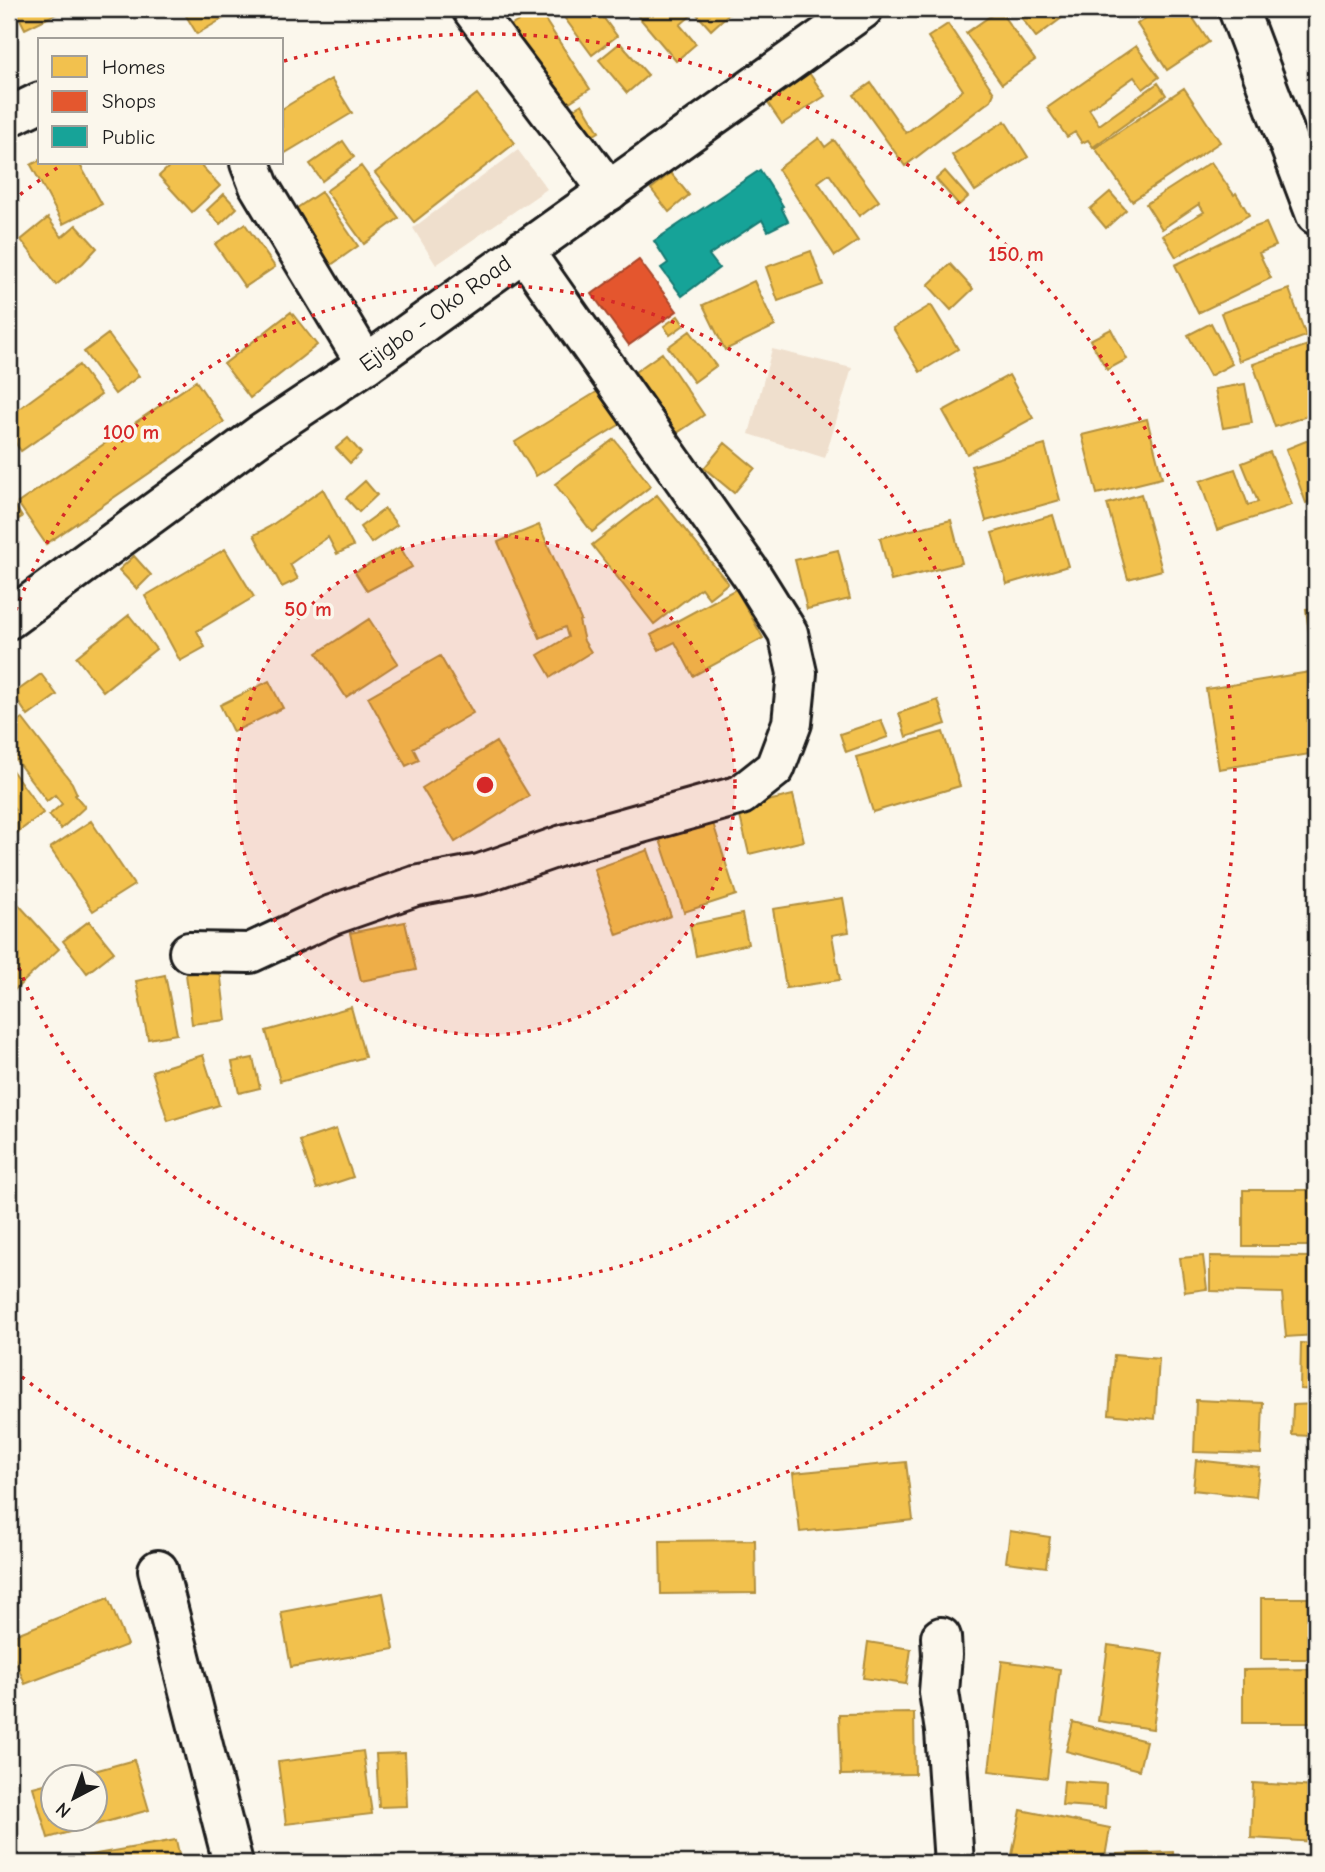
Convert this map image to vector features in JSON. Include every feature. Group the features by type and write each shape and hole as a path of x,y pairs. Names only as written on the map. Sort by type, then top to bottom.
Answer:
{"street":[{"path":"472,9 609,191"},
{"name":"Ejigbo - Oko Road","path":"9,619 261,434 366,364 863,9"},
{"path":"1238,9 1316,215"},
{"path":"9,117 38,103"},
{"path":"250,164 259,186 366,364"},
{"path":"189,952 250,953 332,915 415,886 480,874 563,845 741,795 775,768 792,723 797,673 788,633 751,574 523,250"},
{"path":"158,1570 233,1863"},
{"path":"941,1637 939,1692 945,1731 954,1863"}],"shaded area":[{"path":"518,150 547,189 436,265 413,228"},
{"path":"772,349 852,368 825,458 749,434"}],"building: Homes":[{"path":"15,9 66,9 25,29"},
{"path":"182,9 239,9 197,34"},
{"path":"538,9 590,89 558,109 507,28"},
{"path":"558,9 597,9 617,36 592,55"},
{"path":"632,9 733,10 711,30 695,12 680,25 696,44 676,61"},
{"path":"1015,9 1074,9 1036,37"},
{"path":"1159,9 1187,9 1209,42 1167,70 1137,24"},
{"path":"1306,9 1316,9 1316,28"},
{"path":"999,10 1035,60 1002,84 966,33"},
{"path":"948,24 994,93 991,100 905,166 854,95 871,83 906,133 963,90 928,37"},
{"path":"620,43 648,75 627,93 599,60"},
{"path":"1136,46 1159,77 1143,89 1134,77 1089,109 1099,125 1158,83 1166,95 1093,147 1088,140 1082,143 1075,132 1067,137 1047,108"},
{"path":"805,67 825,96 782,124 763,96"},
{"path":"331,79 352,113 284,154 284,108"},
{"path":"1184,88 1220,142 1132,201 1095,148"},
{"path":"477,94 515,143 414,222 375,173"},
{"path":"582,104 599,132 589,138 572,110"},
{"path":"1005,121 1028,157 975,191 952,155"},
{"path":"819,138 825,147 834,140 879,201 859,216 829,174 818,182 858,241 835,256 778,169"},
{"path":"343,141 354,157 322,181 310,164"},
{"path":"38,161 38,164 80,164 102,204 63,224 31,165"},
{"path":"1211,162 1234,195 1236,193 1249,215 1176,257 1163,235 1204,212 1199,204 1162,229 1146,204"},
{"path":"172,164 200,164 220,186 192,212 159,176"},
{"path":"361,166 399,218 364,244 326,191"},
{"path":"945,171 968,197 959,205 936,179"},
{"path":"671,173 689,195 669,212 651,189"},
{"path":"321,192 358,246 331,265 294,210"},
{"path":"1110,192 1126,210 1106,228 1090,209"},
{"path":"224,194 237,208 220,224 207,210"},
{"path":"48,218 62,237 76,225 97,248 56,285 21,240"},
{"path":"1266,223 1276,246 1259,253 1271,278 1198,313 1175,265"},
{"path":"245,224 275,267 245,287 215,244"},
{"path":"811,251 823,285 778,301 766,267"},
{"path":"950,264 973,289 951,310 928,285"},
{"path":"754,281 775,326 725,350 703,305"},
{"path":"1289,289 1306,336 1239,361 1221,313"},
{"path":"931,305 958,349 920,372 893,328"},
{"path":"291,312 317,345 250,398 224,364"},
{"path":"678,316 684,325 670,335 664,326"},
{"path":"1211,323 1232,364 1210,376 1188,335"},
{"path":"1111,329 1127,359 1107,370 1090,340"},
{"path":"690,331 716,366 694,382 668,347"},
{"path":"108,334 139,376 115,394 84,352"},
{"path":"1311,344 1316,359 1316,413 1275,427 1253,364"},
{"path":"662,353 704,415 677,433 635,372"},
{"path":"79,365 101,395 21,451 14,441 9,445 9,416"},
{"path":"1009,375 1033,418 967,454 943,411"},
{"path":"196,381 224,422 46,544 18,503"},
{"path":"1245,384 1252,423 1223,428 1215,389"},
{"path":"608,385 629,419 536,476 515,442"},
{"path":"1147,419 1162,478 1097,494 1082,435"},
{"path":"1316,437 1316,499 1306,503 1286,449"},
{"path":"348,438 361,453 350,463 336,448"},
{"path":"614,439 651,486 592,532 555,484"},
{"path":"725,443 755,468 734,493 704,468"},
{"path":"1045,445 1060,500 986,521 971,466"},
{"path":"1270,452 1292,505 1217,530 1200,481 1235,469 1248,505 1258,502 1242,463"},
{"path":"365,481 377,495 359,512 346,498"},
{"path":"323,489 353,546 337,554 328,537 290,564 298,579 282,587 254,535"},
{"path":"1141,494 1162,570 1128,579 1107,504"},
{"path":"657,495 728,583 709,598 701,588 654,624 592,545"},
{"path":"9,496 22,517 9,524"},
{"path":"385,509 397,525 371,543 360,527"},
{"path":"1053,515 1068,566 1007,584 992,533"},
{"path":"951,520 962,563 891,581 880,538"},
{"path":"539,525 581,620 579,621 584,641 591,652 551,677 538,655 568,637 565,627 540,638 498,542"},
{"path":"400,547 412,567 367,591 355,572"},
{"path":"225,549 254,597 197,631 205,647 180,661 145,596"},
{"path":"838,550 850,599 807,609 795,560"},
{"path":"134,556 151,575 137,589 119,570"},
{"path":"736,589 763,638 693,676 675,642 659,650 651,635"},
{"path":"1316,608 1316,656 1312,656 1306,609"},
{"path":"129,615 156,649 103,691 76,657"},
{"path":"369,619 398,663 346,697 317,653"},
{"path":"440,656 473,713 413,748 419,760 406,766 368,697"},
{"path":"1316,671 1316,753 1219,769 1206,689"},
{"path":"41,674 57,695 28,716 13,694"},
{"path":"269,681 283,708 233,732 220,705"},
{"path":"938,700 946,724 906,737 899,713"},
{"path":"22,718 72,783 77,794 75,795 85,807 61,829 49,815 62,804 55,795 47,801 9,751 9,728"},
{"path":"881,720 888,737 846,752 840,734"},
{"path":"943,732 960,786 873,812 856,757"},
{"path":"496,742 529,796 455,842 422,788"},
{"path":"9,766 43,813 9,839 9,815 15,810 9,802"},
{"path":"1316,783 1316,809 1309,785"},
{"path":"793,795 804,841 749,854 738,808"},
{"path":"712,820 736,895 684,912 659,837"},
{"path":"91,821 134,885 93,911 50,848"},
{"path":"648,850 671,916 617,935 594,869"},
{"path":"9,877 19,887 9,897"},
{"path":"843,898 849,932 832,935 840,980 786,988 773,909"},
{"path":"19,905 59,949 9,995 9,915"},
{"path":"742,914 748,944 696,956 690,925"},
{"path":"89,921 114,952 87,973 63,941"},
{"path":"405,922 416,970 361,981 350,933"},
{"path":"220,970 226,1020 192,1024 186,974"},
{"path":"165,975 177,1034 148,1039 136,981"},
{"path":"351,1007 365,1057 280,1081 266,1031"},
{"path":"203,1055 219,1105 168,1121 152,1071"},
{"path":"253,1058 260,1088 239,1093 232,1062"},
{"path":"336,1129 353,1177 317,1189 300,1141"},
{"path":"1243,1190 1316,1190 1316,1246 1243,1246"},
{"path":"1203,1256 1207,1289 1185,1292 1180,1258"},
{"path":"1210,1256 1316,1257 1316,1335 1286,1337 1282,1293 1210,1291"},
{"path":"9,1312 18,1324 9,1331"},
{"path":"1301,1343 1316,1344 1316,1390 1300,1389"},
{"path":"1114,1355 1159,1359 1155,1419 1109,1414"},
{"path":"1196,1400 1263,1403 1261,1454 1194,1452"},
{"path":"1316,1404 1316,1421 1310,1421 1310,1436 1292,1435 1293,1405"},
{"path":"1196,1460 1259,1467 1256,1497 1193,1490"},
{"path":"906,1462 913,1520 800,1532 793,1473"},
{"path":"1010,1531 1050,1537 1046,1567 1006,1562"},
{"path":"755,1540 756,1593 661,1594 660,1541"},
{"path":"383,1593 394,1649 291,1667 281,1612"},
{"path":"108,1598 127,1645 25,1684 9,1645 9,1637"},
{"path":"1261,1598 1316,1598 1316,1659 1261,1659"},
{"path":"868,1642 911,1649 906,1684 863,1678"},
{"path":"1108,1645 1163,1653 1153,1729 1098,1721"},
{"path":"1002,1661 1060,1669 1047,1778 989,1771"},
{"path":"1316,1669 1316,1723 1243,1723 1243,1670"},
{"path":"914,1713 915,1774 841,1775 839,1714"},
{"path":"1073,1722 1146,1741 1139,1770 1066,1751"},
{"path":"363,1751 372,1814 286,1824 278,1762"},
{"path":"405,1753 407,1806 379,1807 376,1754"},
{"path":"134,1760 149,1810 108,1821 108,1767"},
{"path":"1064,1781 1106,1784 1105,1808 1062,1805"},
{"path":"1253,1783 1316,1787 1316,1842 1251,1838"},
{"path":"38,1786 38,1804 33,1787"},
{"path":"1021,1810 1110,1828 1104,1863 1050,1863 1012,1855"},
{"path":"47,1834 62,1834 48,1838"},
{"path":"176,1840 181,1863 51,1862"},
{"path":"1173,1852 1174,1863 1117,1863 1117,1854"},
{"path":"1316,1862 1316,1863 1195,1863"}],"building: Shops":[{"path":"639,260 677,311 629,345 592,294"}],"building: Public":[{"path":"760,170 783,206 781,207 788,221 768,231 762,220 709,255 719,268 682,296 661,268 668,263 654,241"}]}
